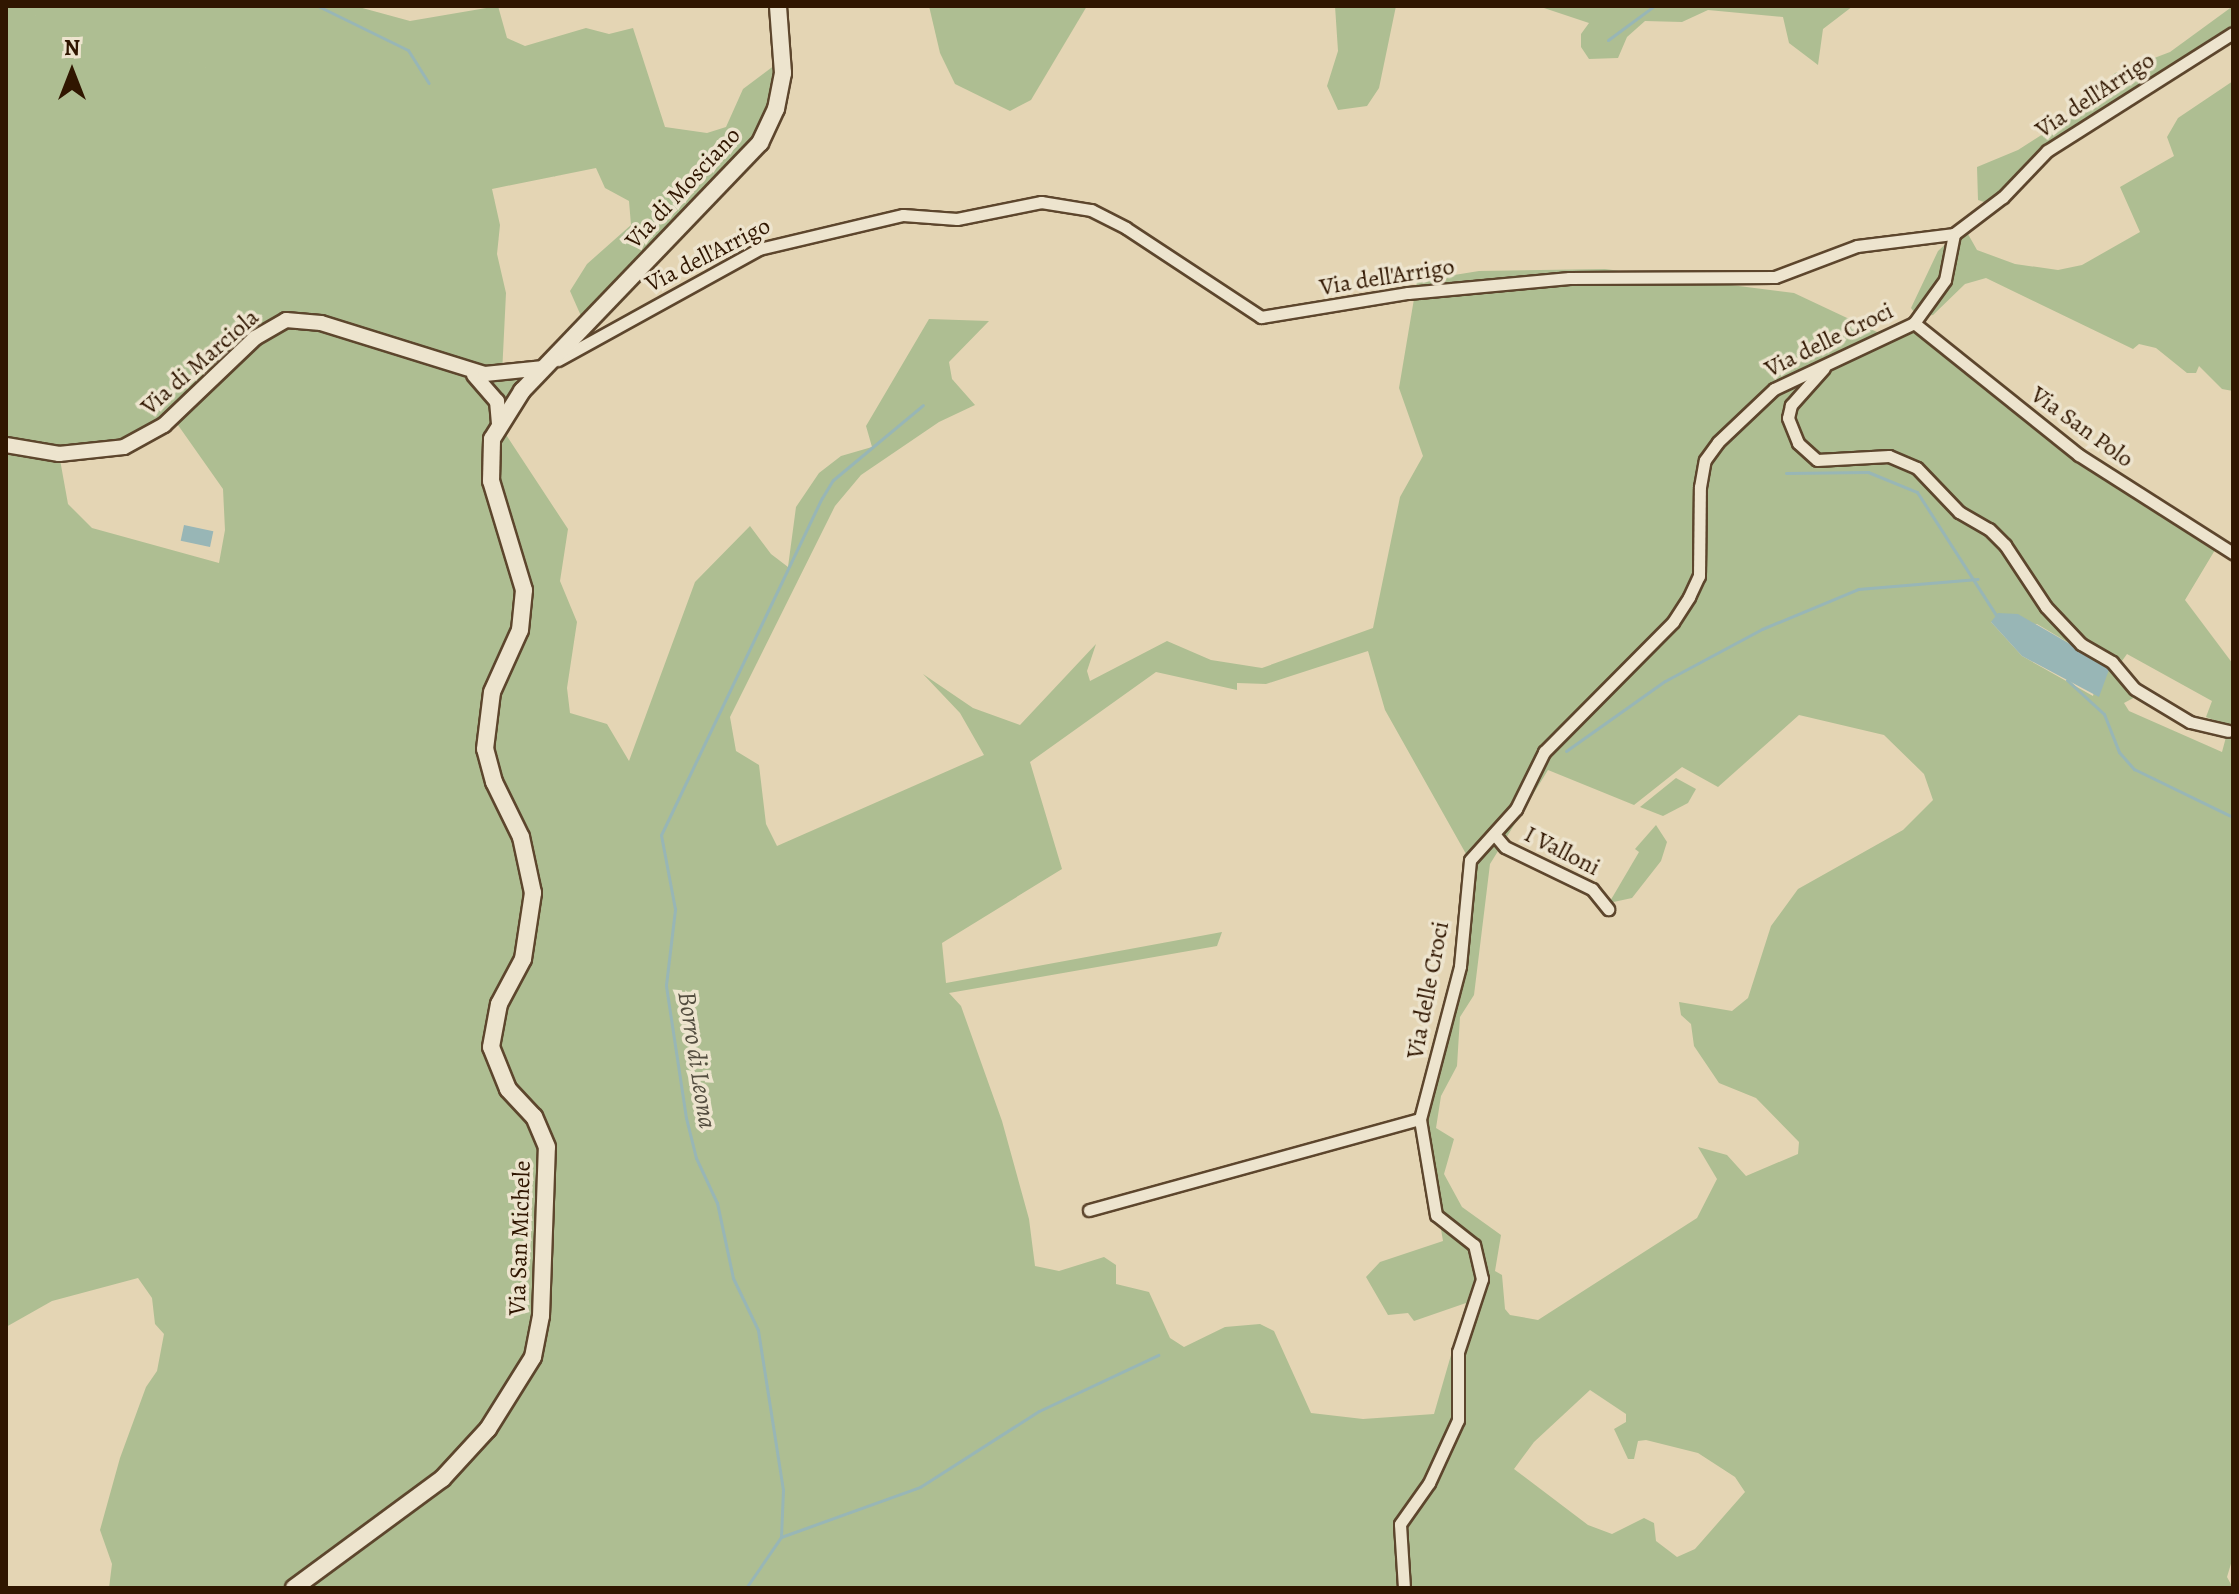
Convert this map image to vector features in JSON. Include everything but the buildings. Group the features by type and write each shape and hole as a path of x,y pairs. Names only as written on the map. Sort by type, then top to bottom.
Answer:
{"main road":[{"name":"Via di Mosciano","path":"544,368 760,143 776,109 783,73 778,6"},
{"name":"Via San Michele","path":"294,1588 442,1479 488,1429 524,1374 539,1336 547,1147 534,1117 508,1089 491,1047 499,1004 523,959 533,893 521,837 485,749 492,692 520,630 524,590 491,481 492,439 499,424 544,368"}],"street":[{"name":"Via dell'Arrigo","path":"544,368 759,249 794,238 855,230 885,218 957,219 1019,204 1068,203 1091,210 1261,317 1401,293 1555,279 1775,277 1857,246 1954,234 2003,197 2047,151 2233,33"},
{"name":"Via delle Croci","path":"1404,1588 1400,1524 1429,1483 1458,1420 1458,1352 1482,1279 1474,1245 1436,1215 1420,1119 1460,966 1470,860 1516,809 1544,752 1673,622 1689,597 1699,576 1700,487 1705,460 1718,442 1774,389 1914,323 1945,280 1954,234"},
{"name":"Via di Marciola","path":"6,445 59,454 124,447 158,430 255,338 286,320 321,323 466,371 501,374 544,368"},
{"name":"Via San Polo","path":"1914,323 2079,455 2233,553"},
{"path":"1828,365 1791,405 1788,418 1798,443 1817,460 1889,456 1917,468 1959,512 2005,545 2046,607 2081,644 2112,662 2135,689 2176,714 2228,731"},
{"name":"Via di Marciola","path":"466,371 489,386 499,424"},
{"name":"I Valloni","path":"1494,834 1505,847 1592,889 1608,909"},
{"path":"1089,1210 1420,1119"}],"green space":[{"path":"6,6 355,6 410,21 498,6 507,38 525,46 586,28 609,34 633,28 665,127 707,133 726,127 743,89 783,59 760,143 585,325 570,291 587,264 631,225 629,201 605,188 596,168 492,189 500,225 497,254 506,293 502,374 543,368 499,424 568,529 560,581 577,622 567,688 570,713 607,724 629,761 695,582 750,526 771,554 788,567 796,507 819,473 841,456 872,447 866,426 929,319 989,321 949,362 952,379 975,405 939,422 861,475 835,506 730,717 736,751 759,765 766,824 777,846 984,755 960,713 923,674 973,708 1020,725 1096,644 1087,671 1090,681 1167,641 1211,660 1262,668 1373,628 1400,497 1423,456 1399,388 1417,281 1479,271 1605,269 1794,293 1879,333 1905,320 1914,323 2079,455 2218,545 2185,600 2233,664 2233,1557 2227,1577 2233,1588 109,1588 112,1564 100,1530 120,1458 146,1387 157,1371 164,1334 155,1324 152,1298 138,1278 52,1301 6,1327","holes":["173,418 223,489 225,530 219,563 92,528 68,504 59,454 124,447","1991,622 2037,624 2101,662 2093,696 2022,656","1368,651 1385,710 1470,861 1460,967 1422,1118 1443,1241 1380,1262 1366,1277 1388,1315 1408,1313 1414,1321 1466,1303 1434,1414 1363,1419 1311,1413 1274,1331 1260,1324 1225,1327 1184,1347 1170,1338 1149,1292 1116,1284 1116,1265 1104,1257 1059,1271 1035,1266 1029,1219 1002,1121 961,1006 949,993 1217,946 1222,932 946,983 942,943 1062,869 1030,762 1156,672 1237,690 1237,683 1266,684","2127,654 2212,701 2206,717 2229,726 2222,752 2129,711 2124,703 2137,696 2119,665","1799,715 1884,735 1924,774 1933,800 1903,830 1798,889 1771,926 1748,998 1732,1011 1679,1002 1681,1015 1691,1024 1694,1046 1719,1083 1756,1098 1799,1142 1798,1154 1746,1176 1727,1155 1698,1147 1717,1179 1697,1218 1538,1320 1510,1315 1505,1309 1502,1275 1495,1271 1501,1235 1462,1207 1444,1174 1454,1139 1436,1128 1441,1096 1457,1066 1460,1017 1474,995 1490,864 1548,770 1634,805 1682,767 1718,787","1590,1390 1626,1414 1626,1422 1614,1429 1628,1459 1634,1459 1638,1441 1646,1440 1698,1453 1735,1477 1745,1492 1695,1549 1677,1557 1656,1541 1654,1523 1644,1518 1612,1534 1588,1525 1514,1469 1534,1442"]},
{"path":"929,6 1087,6 1031,100 1010,111 955,84 940,53"},
{"path":"1335,6 1396,6 1379,88 1367,106 1338,110 1327,86 1338,51"},
{"path":"1538,6 1853,6 1823,29 1818,65 1789,43 1783,17 1708,10 1682,22 1645,21 1627,37 1618,58 1589,59 1581,47 1581,34 1589,23"},
{"path":"2233,6 2233,30 2030,158 1990,204 1978,200 1977,167 2018,150 2070,117 2115,73 2170,52"},
{"path":"2233,81 2233,391 2222,389 2199,366 2196,373 2187,373 2156,348 2139,344 2133,349 1986,278 1965,284 1933,315 1918,317 1911,308 1938,251 1964,227 1977,250 2015,264 2058,270 2082,265 2140,232 2120,187 2174,156 2167,137 2178,118"},
{"path":"1676,778 1696,789 1688,803 1663,816 1640,807"},
{"path":"1656,825 1667,842 1661,861 1632,898 1609,903 1639,852 1635,849"}],"water":[{"path":"184,525 213,531 210,547 181,541"},
{"path":"1998,613 2018,614 2110,667 2099,697 2022,656 1991,622"}],"waterway":[{"path":"318,6 408,50 429,83"},
{"path":"1608,40 1654,6"},
{"name":"Borro di Leona","path":"746,1588 781,1537 783,1490 758,1330 733,1278 717,1203 696,1158 686,1118 666,985 675,909 661,835 822,498 833,480 923,405"},
{"path":"1786,473 1868,472 1917,492 1996,615"},
{"path":"1566,751 1665,681 1762,629 1858,589 1978,579"},
{"path":"2067,680 2104,714 2119,752 2134,769 2233,817"},
{"path":"781,1537 920,1487 1039,1411 1158,1355"}]}
